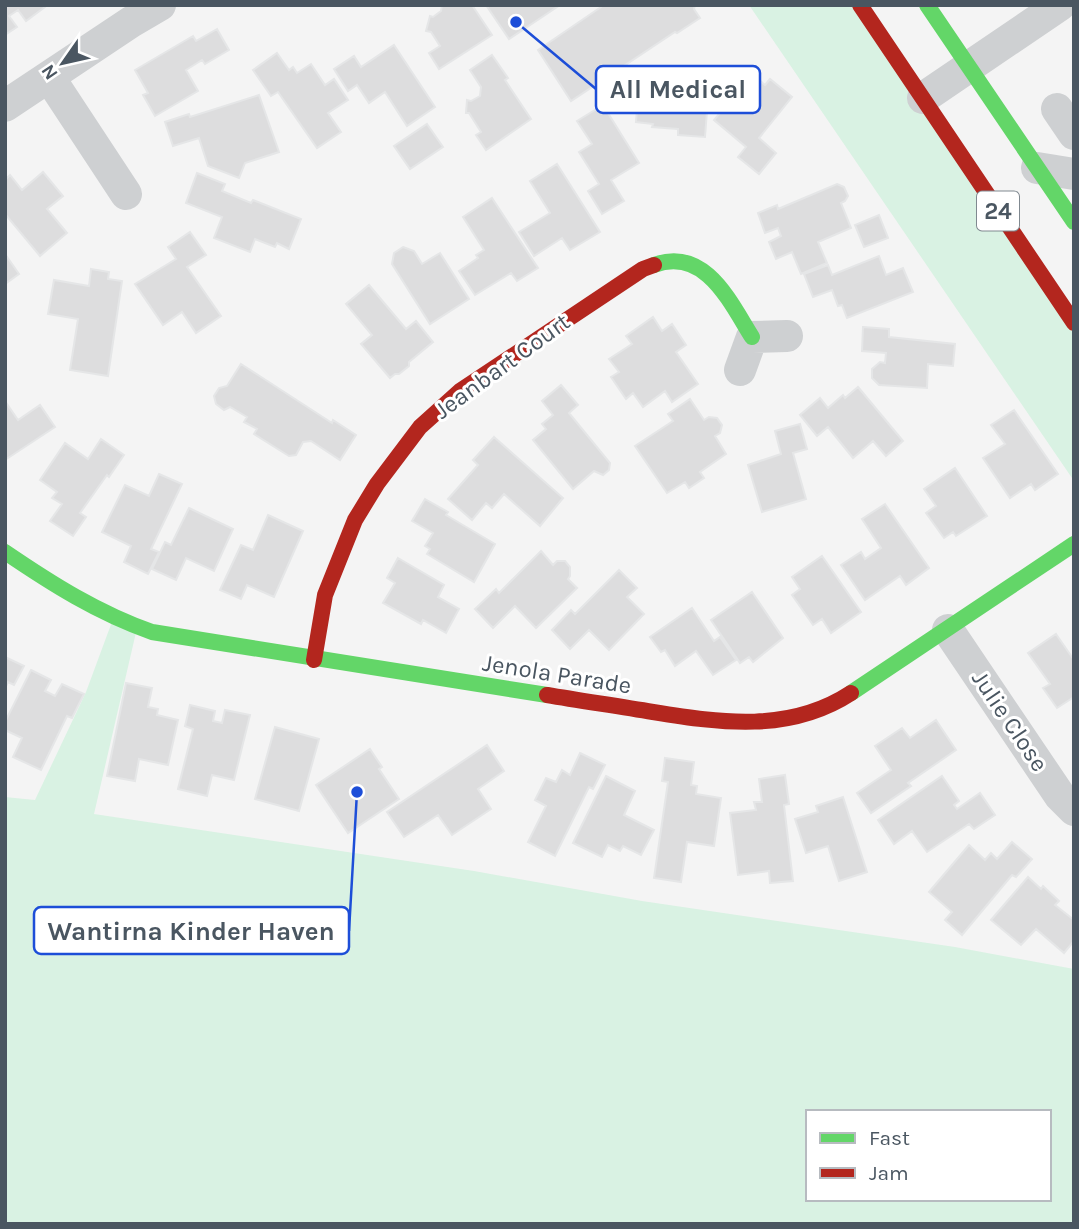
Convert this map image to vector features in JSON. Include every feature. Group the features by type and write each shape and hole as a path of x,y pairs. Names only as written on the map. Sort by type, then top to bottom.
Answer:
{"street":[{"path":"5,106 160,5"},
{"name":"24","path":"860,5 1074,323"},
{"name":"24","path":"928,5 1074,222"},
{"path":"923,99 1060,5"},
{"path":"49,77 126,194"},
{"path":"1037,168 1074,174"},
{"name":"Jeanbart Court","path":"314,660 330,577 355,520 391,464 420,427 460,391 643,268 674,258 692,262 718,284 752,337"},
{"path":"740,370 752,337 788,336"},
{"name":"Jenola Parade","path":"5,552 80,603 137,628 176,638 704,720 769,723 805,716 837,702 1074,544"},
{"name":"Julie Close","path":"948,630 1060,796 1074,810"}],"green space":[{"path":"749,5 860,5 1074,323 1074,481"},
{"path":"113,619 137,628 94,814 474,871 642,901 955,947 1074,969 1074,1224 5,1224 5,797 35,800 86,692"}],"building":[{"path":"5,5 45,7 26,21 18,10 9,16 17,27 5,35"},
{"path":"442,5 472,5 492,35 439,69 429,53 440,46 431,32 426,31 430,16 433,17 441,11"},
{"path":"486,5 560,5 509,39"},
{"path":"604,5 695,5 694,9 700,18 571,101 538,50"},
{"path":"217,29 229,50 205,64 202,60 186,70 198,91 155,116 143,95 148,93 135,70 193,36 196,41"},
{"path":"394,45 435,107 407,126 385,92 369,103 357,85 348,91 334,69 354,56 361,67"},
{"path":"277,53 289,70 293,67 297,73 311,64 325,85 334,79 348,100 328,113 341,132 317,148 278,92 271,96 253,70"},
{"path":"492,55 531,119 486,150 476,135 481,132 469,113 466,113 467,100 471,101 480,96 481,87 470,70"},
{"path":"640,68 661,70 660,78 686,80 683,109 707,111 705,137 678,135 678,129 652,127 653,124 636,122"},
{"path":"752,74 765,85 770,79 792,97 759,138 776,153 759,174 738,157 746,147 714,120"},
{"path":"259,95 279,152 245,163 239,178 208,166 199,138 173,146 165,122"},
{"path":"603,105 639,163 611,180 624,201 602,214 588,191 599,184 579,152 592,144 577,121"},
{"path":"427,124 443,147 410,169 394,146"},
{"path":"557,164 600,232 570,250 562,238 534,256 519,232 550,213 530,181"},
{"path":"43,172 63,196 47,209 67,233 40,256 5,214 5,180 10,175 22,190"},
{"path":"197,173 225,184 222,191 301,219 289,249 277,243 275,247 255,239 250,252 214,238 222,217 186,203"},
{"path":"837,184 844,187 848,196 841,203 851,228 818,242 827,263 801,274 792,252 776,259 769,242 781,236 778,228 765,233 758,213 777,205 778,209"},
{"path":"492,198 538,268 517,281 511,273 475,295 459,271 478,258 476,255 484,250 463,217"},
{"path":"879,215 888,238 864,247 855,225"},
{"path":"190,232 206,255 187,267 221,316 196,333 182,312 163,325 135,284 176,259 168,247"},
{"path":"403,247 414,251 422,264 440,253 469,299 430,324 392,264 394,253"},
{"path":"5,254 19,274 5,284"},
{"path":"879,256 886,275 903,268 913,292 847,318 842,305 838,306 832,290 813,297 804,274 828,265 832,275"},
{"path":"91,269 109,272 108,279 122,281 108,376 70,370 78,319 48,314 54,280 89,286"},
{"path":"369,285 406,329 416,321 433,342 409,362 409,366 390,378 361,344 372,335 346,304"},
{"path":"653,317 662,331 672,324 686,345 676,352 698,384 672,402 665,391 643,407 633,393 626,399 611,377 619,372 609,359 632,344 626,336"},
{"path":"863,327 889,329 889,337 955,344 953,366 928,364 927,388 879,385 872,378 872,369 880,362 885,363 886,353 862,351"},
{"path":"241,364 332,423 333,420 356,435 340,460 311,441 303,442 296,455 289,456 254,434 257,429 244,422 247,417 230,407 224,410 216,404 214,396 219,388 227,386"},
{"path":"561,385 578,405 569,413 610,463 609,470 603,475 594,471 573,489 533,440 546,429 542,424 553,415 542,401"},
{"path":"858,387 903,441 886,456 873,441 853,458 828,427 817,436 800,415 820,398 828,408"},
{"path":"690,399 704,420 709,417 717,418 722,425 720,433 715,436 726,454 700,472 704,478 689,488 685,482 667,493 635,446 673,421 668,414"},
{"path":"5,401 18,420 40,405 55,427 5,460"},
{"path":"1014,410 1058,474 1035,490 1031,484 1010,498 983,458 1005,444 991,425"},
{"path":"800,424 807,449 793,453 806,499 762,512 748,465 781,454 775,431"},
{"path":"494,437 563,498 540,526 504,494 492,508 486,503 472,520 448,499 478,465 473,460"},
{"path":"101,439 124,455 80,513 86,517 73,536 50,521 62,504 52,498 57,492 40,480 65,443 88,459"},
{"path":"955,468 987,516 956,536 953,532 944,538 926,513 936,506 924,489"},
{"path":"159,474 182,484 151,549 159,552 148,574 124,562 131,546 102,532 125,485 149,496"},
{"path":"425,499 448,512 446,515 495,544 474,582 427,554 430,549 425,546 433,533 412,521"},
{"path":"885,504 929,568 906,585 900,576 865,600 841,565 861,552 865,559 881,548 862,519"},
{"path":"189,508 233,529 214,571 186,558 176,580 152,569 165,542 171,545"},
{"path":"268,515 303,531 274,597 247,585 241,599 220,590 241,545 253,550"},
{"path":"541,551 553,565 557,561 565,561 570,567 568,579 577,588 536,628 515,606 493,628 475,609 496,589 499,593"},
{"path":"822,556 861,612 831,633 822,619 813,625 792,595 800,589 792,577"},
{"path":"398,558 444,585 438,597 459,609 446,633 423,620 421,624 383,603 395,583 387,578"},
{"path":"619,570 637,588 627,597 644,614 609,650 589,630 570,649 552,630 571,610 575,614"},
{"path":"752,592 783,638 753,662 749,657 740,663 711,620"},
{"path":"692,608 714,641 720,637 736,660 713,675 696,651 675,666 665,650 661,652 650,637"},
{"path":"1056,634 1074,660 1074,697 1057,708 1043,688 1050,684 1028,653"},
{"path":"5,657 24,666 14,685 8,682 5,688"},
{"path":"31,670 51,680 45,691 55,696 62,684 84,694 72,718 67,716 41,770 13,757 22,738 5,730 5,722"},
{"path":"126,683 152,688 148,707 158,709 157,715 178,720 168,765 139,759 135,781 107,776"},
{"path":"190,705 215,711 213,721 222,723 225,710 250,715 234,780 212,775 207,796 178,789 193,729 185,726"},
{"path":"936,720 956,750 908,783 911,786 871,813 857,793 891,770 875,746 902,728 910,738"},
{"path":"275,727 319,739 299,811 255,799"},
{"path":"487,745 504,771 478,789 491,809 452,835 438,815 404,837 387,812"},
{"path":"370,749 382,767 379,769 399,799 348,833 316,785"},
{"path":"580,753 605,765 593,789 589,787 555,856 528,842 546,806 535,800 546,778 556,782 562,770 570,775"},
{"path":"665,758 694,762 691,785 697,786 696,794 721,798 714,846 687,842 681,882 654,878 668,782 662,781"},
{"path":"785,775 789,804 784,805 793,881 770,883 769,871 738,875 730,813 756,810 754,802 762,802 759,779"},
{"path":"606,776 635,791 624,815 654,830 641,855 623,846 620,851 608,845 602,857 573,843"},
{"path":"942,776 959,801 954,805 957,809 980,793 995,815 974,829 969,824 927,852 912,831 894,844 878,820"},
{"path":"843,797 867,872 839,881 828,846 806,853 795,819 818,812 816,806"},
{"path":"1012,842 1032,859 1016,877 1012,875 962,935 945,920 952,912 929,892 969,845 985,860 991,853 997,859"},
{"path":"1028,877 1041,889 1043,886 1059,901 1055,905 1074,920 1074,941 1064,953 1036,929 1021,945 991,920"}],"traffic: fast":[{"path":"927,5 1074,222"},
{"path":"654,265 672,261 688,263 702,270 725,294 752,337"},
{"path":"851,693 1074,544"},
{"path":"5,552 76,597 152,632 547,695"}],"traffic: jam":[{"path":"860,5 1074,323"},
{"path":"314,660 325,595 355,520 377,484 420,427 460,391 643,269 654,265"},
{"path":"547,695 679,716 755,722 804,714 828,706 851,693"}],"place":[{"name":"All Medical","path":"516,22"},
{"name":"Wantirna Kinder Haven","path":"357,792"}]}
